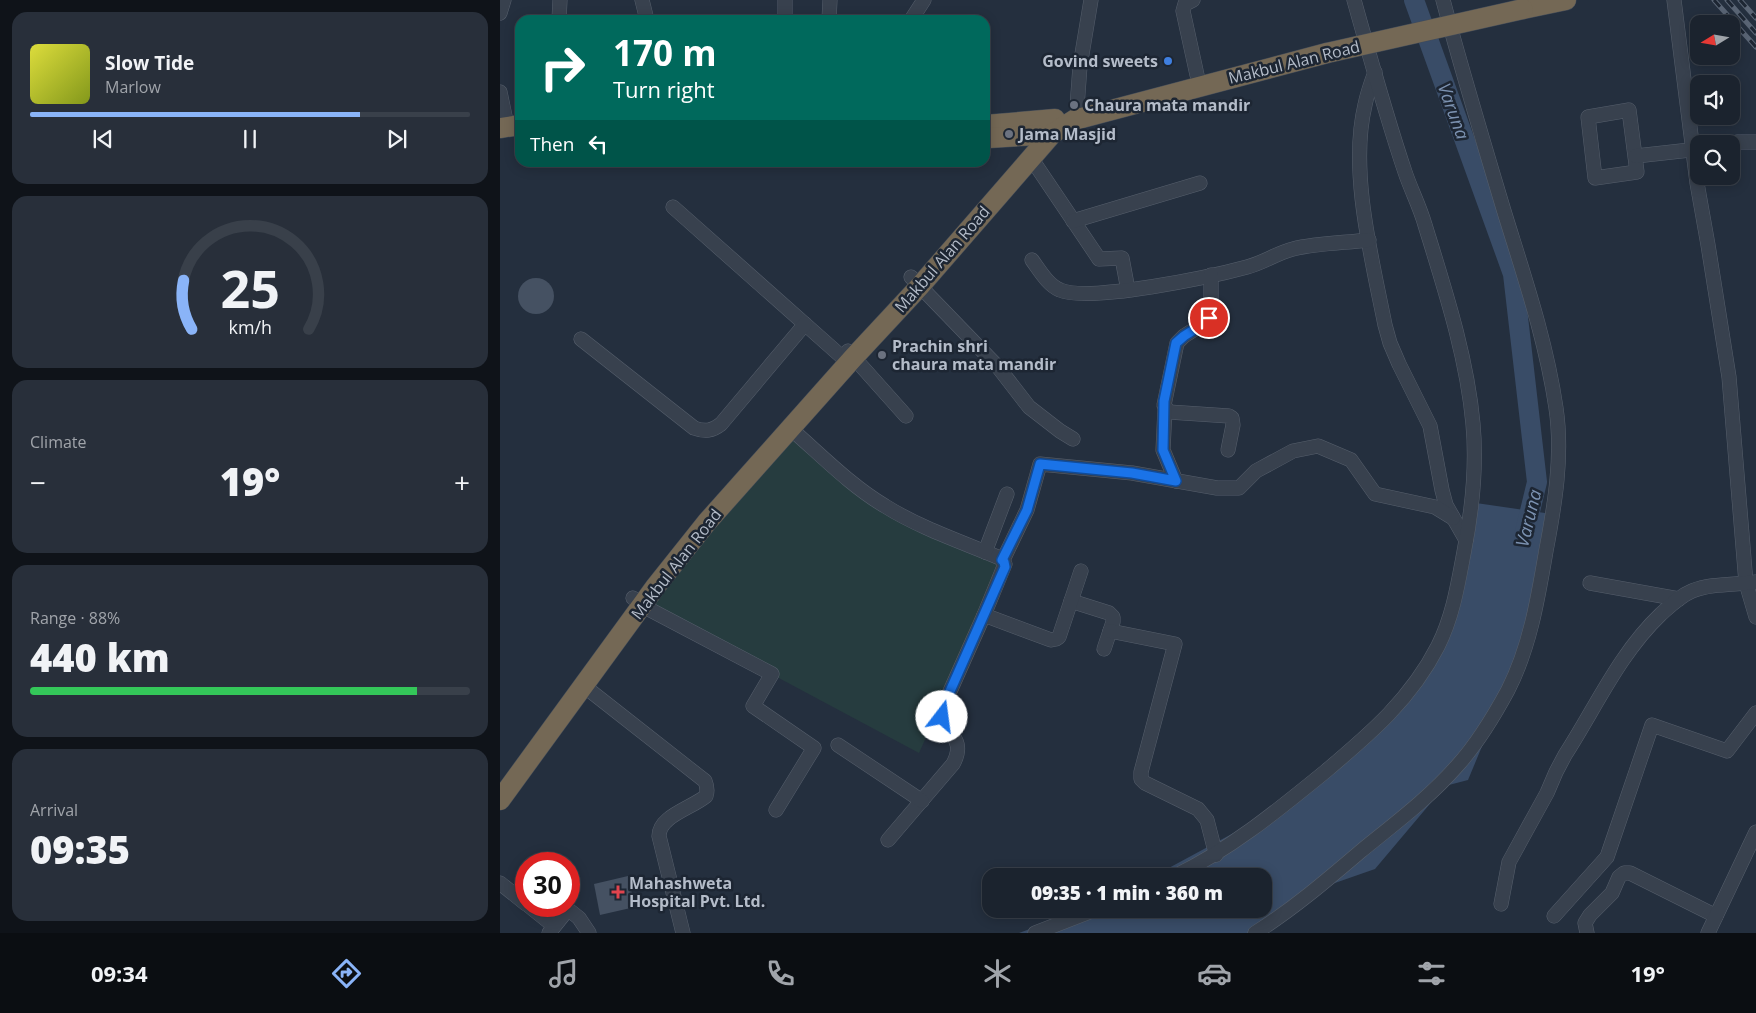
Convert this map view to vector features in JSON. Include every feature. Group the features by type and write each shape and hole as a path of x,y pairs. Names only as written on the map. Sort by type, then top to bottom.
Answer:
{"highway":[{"path":"1326,48 1502,0"},
{"name":"Makbul Alan Road","path":"915,282 1042,128 1077,107 1197,75 1566,0"},
{"name":"Makbul Alan Road","path":"755,459 847,355 1052,134 1074,120 1326,48"},
{"path":"990,125 1055,119"},
{"path":"990,138 1036,135"},
{"name":"Makbul Alan Road","path":"500,781 638,602 718,490 791,429 847,355"},
{"name":"Makbul Alan Road","path":"500,800 584,686 638,602"}],"street":[{"path":"500,12 504,0"},
{"path":"560,0 560,15"},
{"path":"642,0 645,15"},
{"path":"785,0 785,15"},
{"path":"829,15 830,0"},
{"path":"914,15 924,0"},
{"path":"1077,107 1080,66 1091,0"},
{"path":"1193,0 1185,4 1183,11 1197,75"},
{"path":"1191,868 1216,855 1315,780 1369,734 1398,706 1438,647 1449,621 1471,517 1474,426 1470,395 1457,335 1424,222 1405,174 1354,0"},
{"path":"1255,933 1282,916 1331,876 1426,797 1458,765 1485,727 1508,689 1520,661 1535,614 1554,510 1559,460 1557,411 1546,352 1468,91 1443,0"},
{"path":"1674,0 1694,135"},
{"path":"1375,72 1364,107 1360,153 1363,207 1385,325 1390,343 1430,426 1442,490 1453,518 1466,540"},
{"path":"500,92 509,120"},
{"path":"1629,110 1636,156 1637,172 1594,178 1588,117 1629,110"},
{"path":"1740,142 1756,142"},
{"path":"1636,156 1690,151"},
{"path":"1031,158 1099,259 1122,258 1128,290"},
{"path":"1073,221 1200,183"},
{"path":"1696,185 1729,377 1756,617"},
{"path":"674,207 805,324 847,355 906,416"},
{"path":"1032,260 1046,278 1062,291 1084,294 1128,290 1211,275 1247,267 1292,249 1369,240"},
{"path":"1176,481 1163,450 1164,401 1176,343 1209,318 1211,275"},
{"path":"915,282 998,367 1029,407 1073,439"},
{"path":"581,339 694,428 702,431 715,428 721,424 805,324"},
{"path":"1165,408 1173,413 1229,416 1232,418 1233,425 1228,450"},
{"path":"791,429 865,493 886,507 908,519 1004,562 1005,567 943,707 942,712 946,724 956,740 957,756 953,764 888,840"},
{"path":"1002,560 1027,510 1040,464 1132,473 1217,488 1239,488 1256,471 1293,451 1318,446 1351,460 1375,494 1435,507 1453,518"},
{"path":"985,552 1007,494"},
{"path":"984,615 1054,640 1059,637 1081,572"},
{"path":"1590,582 1679,599"},
{"path":"1501,904 1509,862 1547,793 1565,755 1628,651 1654,621 1679,599 1691,592 1702,588 1751,583"},
{"path":"1071,601 1112,615 1113,622 1104,648"},
{"path":"638,602 772,674 753,706 814,748 776,810"},
{"path":"1110,631 1175,644 1141,772 1141,779 1145,783 1198,809 1207,820 1216,855"},
{"path":"584,686 704,781 706,785 706,796 664,822 659,831 683,933"},
{"path":"1554,916 1606,857 1652,725 1727,751 1756,713"},
{"path":"838,745 922,801"},
{"path":"1708,933 1756,832"},
{"path":"1586,933 1586,923 1590,915 1612,893 1619,877 1624,873 1630,873 1716,916"},
{"path":"500,883 515,895"},
{"path":"540,917 551,929 564,913 570,911 585,925 589,933"},
{"path":"1035,933 1074,918"}],"green space":[{"path":"789,432 888,514 1003,567 919,753 637,602"}],"water":[{"path":"1476,503 1559,515 1543,600 1468,780 1445,786 1375,869 1312,891 1268,933 1019,933 1060,918 1272,918 1272,868 1169,868 1265,816 1387,722 1456,617"}],"building":[{"path":"536,278 549,283 554,296 549,309 536,314 523,309 518,296 523,283"},
{"path":"628,876 635,907 600,915 594,884"}],"waterway":[{"name":"Varuna","path":"1414,0 1513,274 1537,482 1524,536"}],"railway":[{"path":"1714,0 1756,47"},
{"path":"1727,0 1756,33"},
{"path":"1740,0 1756,18"}],"place":[{"name":"Govind sweets","path":"1168,61"},
{"name":"Chaura mata mandir","path":"1074,105"},
{"name":"Jama Masjid","path":"1009,134"},
{"name":"Prachin shri chaura mata mandir","path":"882,355"},
{"name":"Mahashweta Hospital Pvt. Ltd.","path":"618,892"}],"route":[{"path":"942,717 943,707 1005,567 1002,560 1027,510 1040,464 1132,473 1176,481 1163,450 1164,401 1174,349 1180,339 1209,318"}]}
